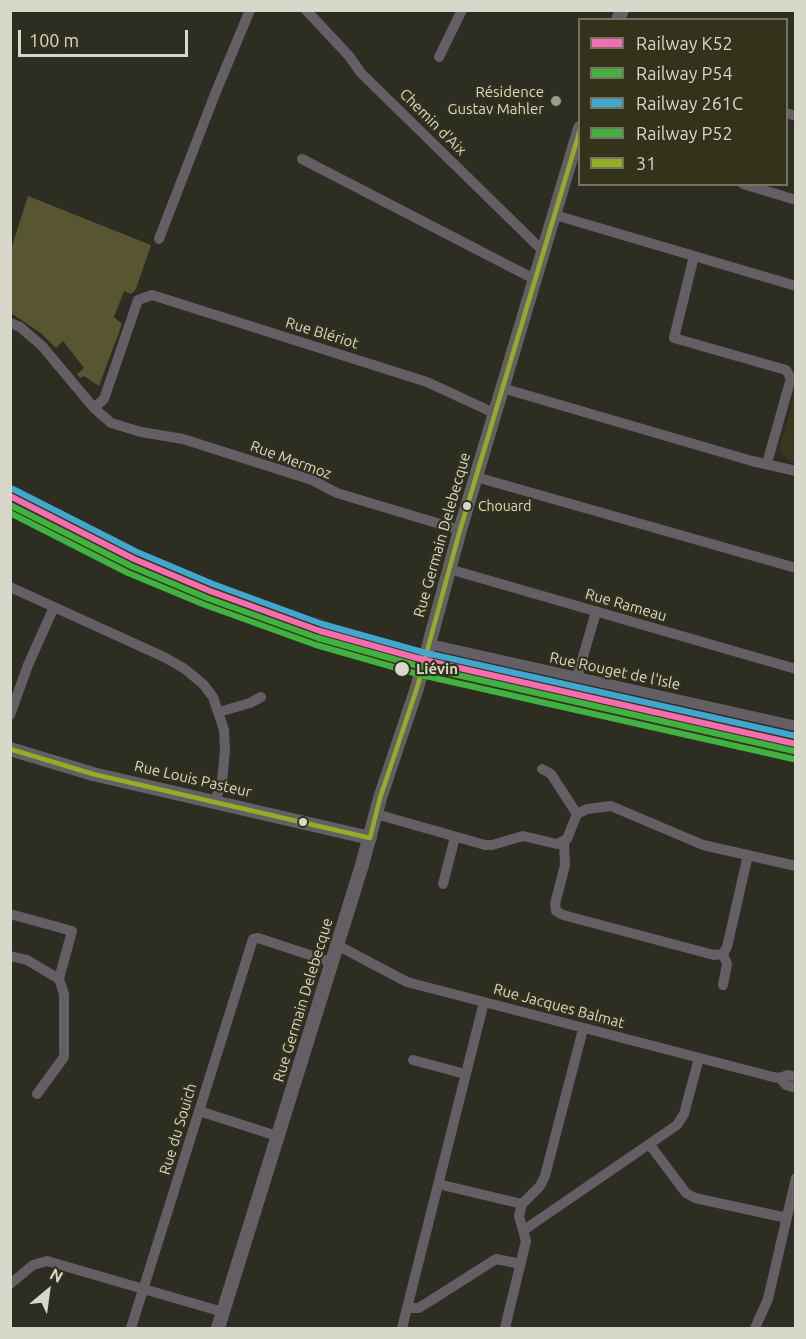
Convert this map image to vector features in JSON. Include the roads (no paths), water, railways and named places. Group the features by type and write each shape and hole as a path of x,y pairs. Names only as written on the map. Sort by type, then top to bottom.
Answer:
{"street":[{"path":"159,239 250,10"},
{"name":"Chemin d'Aix","path":"306,10 349,56 361,73 543,251"},
{"path":"439,57 462,10"},
{"name":"Rue Germain Delebecque","path":"218,1329 370,838 375,814 402,735 494,413 578,137"},
{"path":"302,159 536,280"},
{"path":"750,186 795,200"},
{"path":"555,215 795,286"},
{"path":"694,256 674,338 786,370 791,378 767,464"},
{"name":"Rue Blériot","path":"94,408 104,399 138,300 152,295 427,382 494,413"},
{"path":"10,323 20,327 42,346 94,408"},
{"path":"502,388 752,461 795,471"},
{"name":"Rue Mermoz","path":"94,408 111,423 141,432 194,442 312,480 338,493 460,530"},
{"path":"476,477 795,568"},
{"name":"Rue Rameau","path":"449,569 795,669"},
{"path":"10,586 164,657 185,669 203,684 213,697 224,730 222,782 214,801"},
{"path":"10,715 28,665 54,607"},
{"path":"577,678 596,612"},
{"name":"Rue Rouget de l'Isle","path":"429,644 795,726"},
{"path":"219,712 250,703 261,697"},
{"name":"Rue Louis Pasteur","path":"10,749 93,774 370,838"},
{"path":"542,768 551,774 578,814"},
{"path":"723,954 714,955 563,915 556,911 555,904 565,865 564,842 578,814 587,809 611,806 703,845 795,866"},
{"path":"375,814 454,837 492,845 523,836 557,844 564,842"},
{"path":"443,884 454,837"},
{"path":"723,954 727,947 748,855"},
{"path":"10,914 72,930 59,980 64,994 64,1057 37,1094"},
{"name":"Rue du Souich","path":"131,1329 253,939 258,938 331,962"},
{"name":"Rue Jacques Balmat","path":"337,945 407,982 780,1078 788,1075 795,1077"},
{"path":"723,954 727,964 723,985"},
{"path":"10,956 27,960 59,980"},
{"path":"402,1329 484,1002"},
{"path":"505,1329 526,1241 519,1216 522,1204 540,1186 545,1176 583,1029"},
{"path":"524,1230 650,1144 681,1120 699,1058"},
{"path":"413,1060 465,1074"},
{"name":"Rue Jacques Balmat","path":"780,1078 786,1085 795,1088"},
{"path":"199,1112 277,1136"},
{"path":"650,1144 686,1193 695,1198 788,1218"},
{"path":"755,1329 768,1299 788,1218 795,1178"},
{"path":"438,1184 522,1204"},
{"path":"407,1308 419,1308 496,1259 521,1264"},
{"path":"10,1284 33,1265 47,1261 223,1312"}],"rail line":[{"name":"261C","path":"13,489 137,552 213,584 322,624 426,653 796,736"},
{"name":"K52","path":"10,496 134,559 210,591 320,631 424,660 796,744"},
{"name":"P54","path":"10,505 131,566 207,598 318,638 422,667 794,751"},
{"name":"P52","path":"10,513 128,573 205,605 316,645 421,675 793,759"}],"place":[{"name":"Résidence Gustav Mahler","path":"556,101"},
{"name":"Chouard","path":"467,506"},
{"name":"Liévin","path":"402,669"}]}
